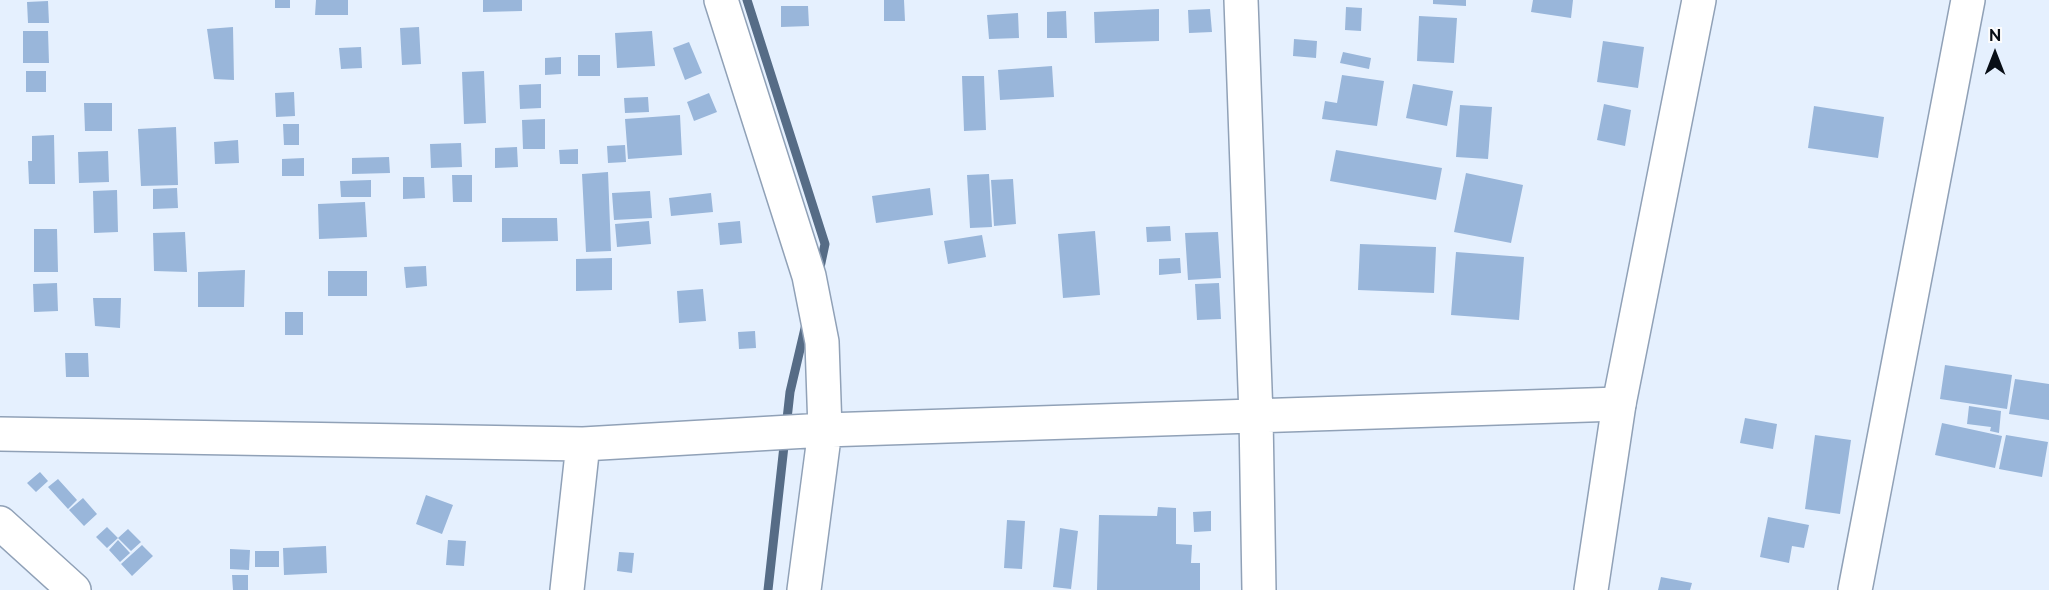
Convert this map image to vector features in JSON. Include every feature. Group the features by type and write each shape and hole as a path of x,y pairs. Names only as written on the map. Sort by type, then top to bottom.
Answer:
{"street":[{"path":"721,0 809,276 822,342 825,430 804,590"},
{"path":"1241,0 1256,416 1258,590"},
{"path":"1591,590 1620,404 1699,0"},
{"path":"1855,590 1968,0"},
{"path":"0,434 583,444 825,430 1620,404"},
{"path":"567,590 583,444"},
{"path":"0,523 74,590"}],"building":[{"path":"275,0 290,0 290,8 275,8"},
{"path":"316,0 348,0 348,15 315,15"},
{"path":"483,0 522,0 522,11 483,12"},
{"path":"884,0 904,0 905,21 884,21"},
{"path":"1433,0 1466,0 1466,6 1433,4"},
{"path":"1533,0 1573,0 1571,18 1531,12"},
{"path":"48,1 49,23 28,23 27,2"},
{"path":"781,6 808,6 809,26 781,27"},
{"path":"1346,7 1362,8 1361,31 1345,30"},
{"path":"1159,9 1159,41 1095,43 1094,12"},
{"path":"1210,9 1212,32 1189,33 1188,10"},
{"path":"1066,11 1067,38 1047,38 1047,12"},
{"path":"1018,13 1019,38 989,39 987,15"},
{"path":"1419,16 1457,18 1454,63 1417,61"},
{"path":"233,27 234,80 214,79 207,29"},
{"path":"419,27 421,64 402,65 400,28"},
{"path":"23,31 48,31 49,63 23,63"},
{"path":"652,31 655,66 617,68 615,33"},
{"path":"1294,39 1317,41 1316,58 1293,56"},
{"path":"1603,41 1644,47 1638,88 1597,82"},
{"path":"689,42 702,73 685,80 673,48"},
{"path":"361,47 362,68 341,69 339,48"},
{"path":"1343,52 1371,58 1369,69 1340,63"},
{"path":"578,55 600,55 600,76 578,76"},
{"path":"561,57 561,74 545,75 545,58"},
{"path":"1052,66 1054,97 1000,100 998,70"},
{"path":"26,71 46,71 46,92 26,92"},
{"path":"484,71 486,123 464,124 462,72"},
{"path":"1342,75 1384,81 1377,126 1322,119 1325,101 1337,103"},
{"path":"962,76 984,76 986,130 964,131"},
{"path":"541,84 541,108 520,109 519,85"},
{"path":"1413,84 1453,91 1447,126 1406,118"},
{"path":"294,92 295,116 276,117 275,93"},
{"path":"709,93 717,112 694,121 687,102"},
{"path":"648,97 649,112 625,113 624,98"},
{"path":"84,103 112,103 112,131 85,131"},
{"path":"1604,104 1631,110 1625,146 1597,140"},
{"path":"1460,105 1492,107 1488,159 1456,157"},
{"path":"1814,106 1884,117 1878,158 1808,148"},
{"path":"680,115 682,155 628,159 625,119"},
{"path":"545,119 545,149 523,149 522,120"},
{"path":"283,124 299,124 299,145 284,145"},
{"path":"176,127 178,185 141,186 138,129"},
{"path":"54,135 55,184 29,184 28,161 32,161 32,136"},
{"path":"238,140 239,163 215,164 214,142"},
{"path":"461,143 462,167 431,168 430,144"},
{"path":"625,145 626,162 608,163 607,146"},
{"path":"517,147 518,167 495,168 495,148"},
{"path":"578,149 578,164 560,164 559,150"},
{"path":"1336,150 1442,168 1436,200 1330,181"},
{"path":"108,151 109,182 79,183 78,152"},
{"path":"389,157 390,173 352,174 352,158"},
{"path":"304,158 304,176 282,176 282,159"},
{"path":"608,172 611,251 586,252 582,174"},
{"path":"1466,173 1523,185 1511,243 1454,232"},
{"path":"989,174 992,227 970,228 967,175"},
{"path":"452,175 472,175 472,202 453,202"},
{"path":"403,177 424,177 425,198 403,199"},
{"path":"1013,179 1016,224 994,226 991,180"},
{"path":"371,180 371,197 341,197 340,181"},
{"path":"177,188 178,208 153,209 153,189"},
{"path":"930,188 933,215 876,223 872,196"},
{"path":"117,190 118,232 94,233 93,191"},
{"path":"650,191 652,218 614,220 612,193"},
{"path":"711,193 713,212 671,216 669,198"},
{"path":"365,202 367,237 319,239 318,204"},
{"path":"502,218 557,218 558,241 502,242"},
{"path":"649,221 651,244 617,247 615,224"},
{"path":"740,221 742,243 720,245 718,223"},
{"path":"1170,226 1171,241 1147,242 1146,227"},
{"path":"34,229 57,229 58,272 34,272"},
{"path":"1095,231 1100,295 1063,298 1058,234"},
{"path":"185,232 187,272 154,271 153,233"},
{"path":"1218,232 1221,278 1188,280 1185,233"},
{"path":"982,235 986,257 948,264 944,241"},
{"path":"1360,244 1436,247 1434,293 1358,290"},
{"path":"1456,252 1524,257 1519,320 1451,315"},
{"path":"612,258 612,290 576,291 576,259"},
{"path":"1180,258 1181,273 1159,275 1159,259"},
{"path":"426,266 427,286 406,288 404,267"},
{"path":"245,270 244,307 198,307 198,272"},
{"path":"328,271 367,271 367,296 328,296"},
{"path":"57,283 58,311 34,312 33,284"},
{"path":"1219,283 1221,319 1197,320 1195,284"},
{"path":"703,289 706,321 679,323 677,291"},
{"path":"93,298 121,298 120,328 95,326"},
{"path":"285,312 303,312 303,335 285,335"},
{"path":"755,331 756,348 739,349 738,332"},
{"path":"65,353 88,353 89,377 66,377"},
{"path":"1945,365 2012,375 2007,409 1940,399"},
{"path":"2015,379 2049,384 2049,420 2009,414"},
{"path":"1969,406 2001,411 1999,433 1990,431 1991,427 1967,424"},
{"path":"1745,418 1777,424 1773,449 1740,443"},
{"path":"1942,423 2002,436 1995,468 1935,455"},
{"path":"1815,435 1851,440 1840,514 1805,509"},
{"path":"2006,435 2048,442 2042,477 1999,469"},
{"path":"40,472 48,481 36,492 27,483"},
{"path":"58,479 77,500 68,509 48,487"},
{"path":"426,495 453,505 442,534 416,524"},
{"path":"83,498 97,514 84,526 69,510"},
{"path":"1158,507 1176,508 1176,544 1192,545 1191,563 1200,563 1200,590 1097,590 1099,515 1157,516"},
{"path":"1211,511 1211,531 1194,532 1193,512"},
{"path":"1768,517 1809,525 1804,548 1792,546 1789,563 1760,557"},
{"path":"1007,520 1025,521 1022,569 1004,568"},
{"path":"107,527 118,538 107,548 96,537"},
{"path":"1060,528 1078,531 1071,589 1053,587"},
{"path":"128,529 141,542 131,551 118,538"},
{"path":"118,540 130,553 120,562 109,550"},
{"path":"448,540 466,541 464,566 446,565"},
{"path":"142,545 153,556 132,576 121,564"},
{"path":"326,546 327,573 284,575 283,548"},
{"path":"230,549 250,550 249,570 230,569"},
{"path":"255,551 279,551 279,567 255,567"},
{"path":"619,552 634,553 632,573 617,571"},
{"path":"232,575 248,575 248,590 233,590"},
{"path":"1661,577 1692,583 1690,590 1658,590"}],"waterway":[{"path":"747,0 825,244 819,272"},
{"path":"768,590 790,392 806,324"}]}
